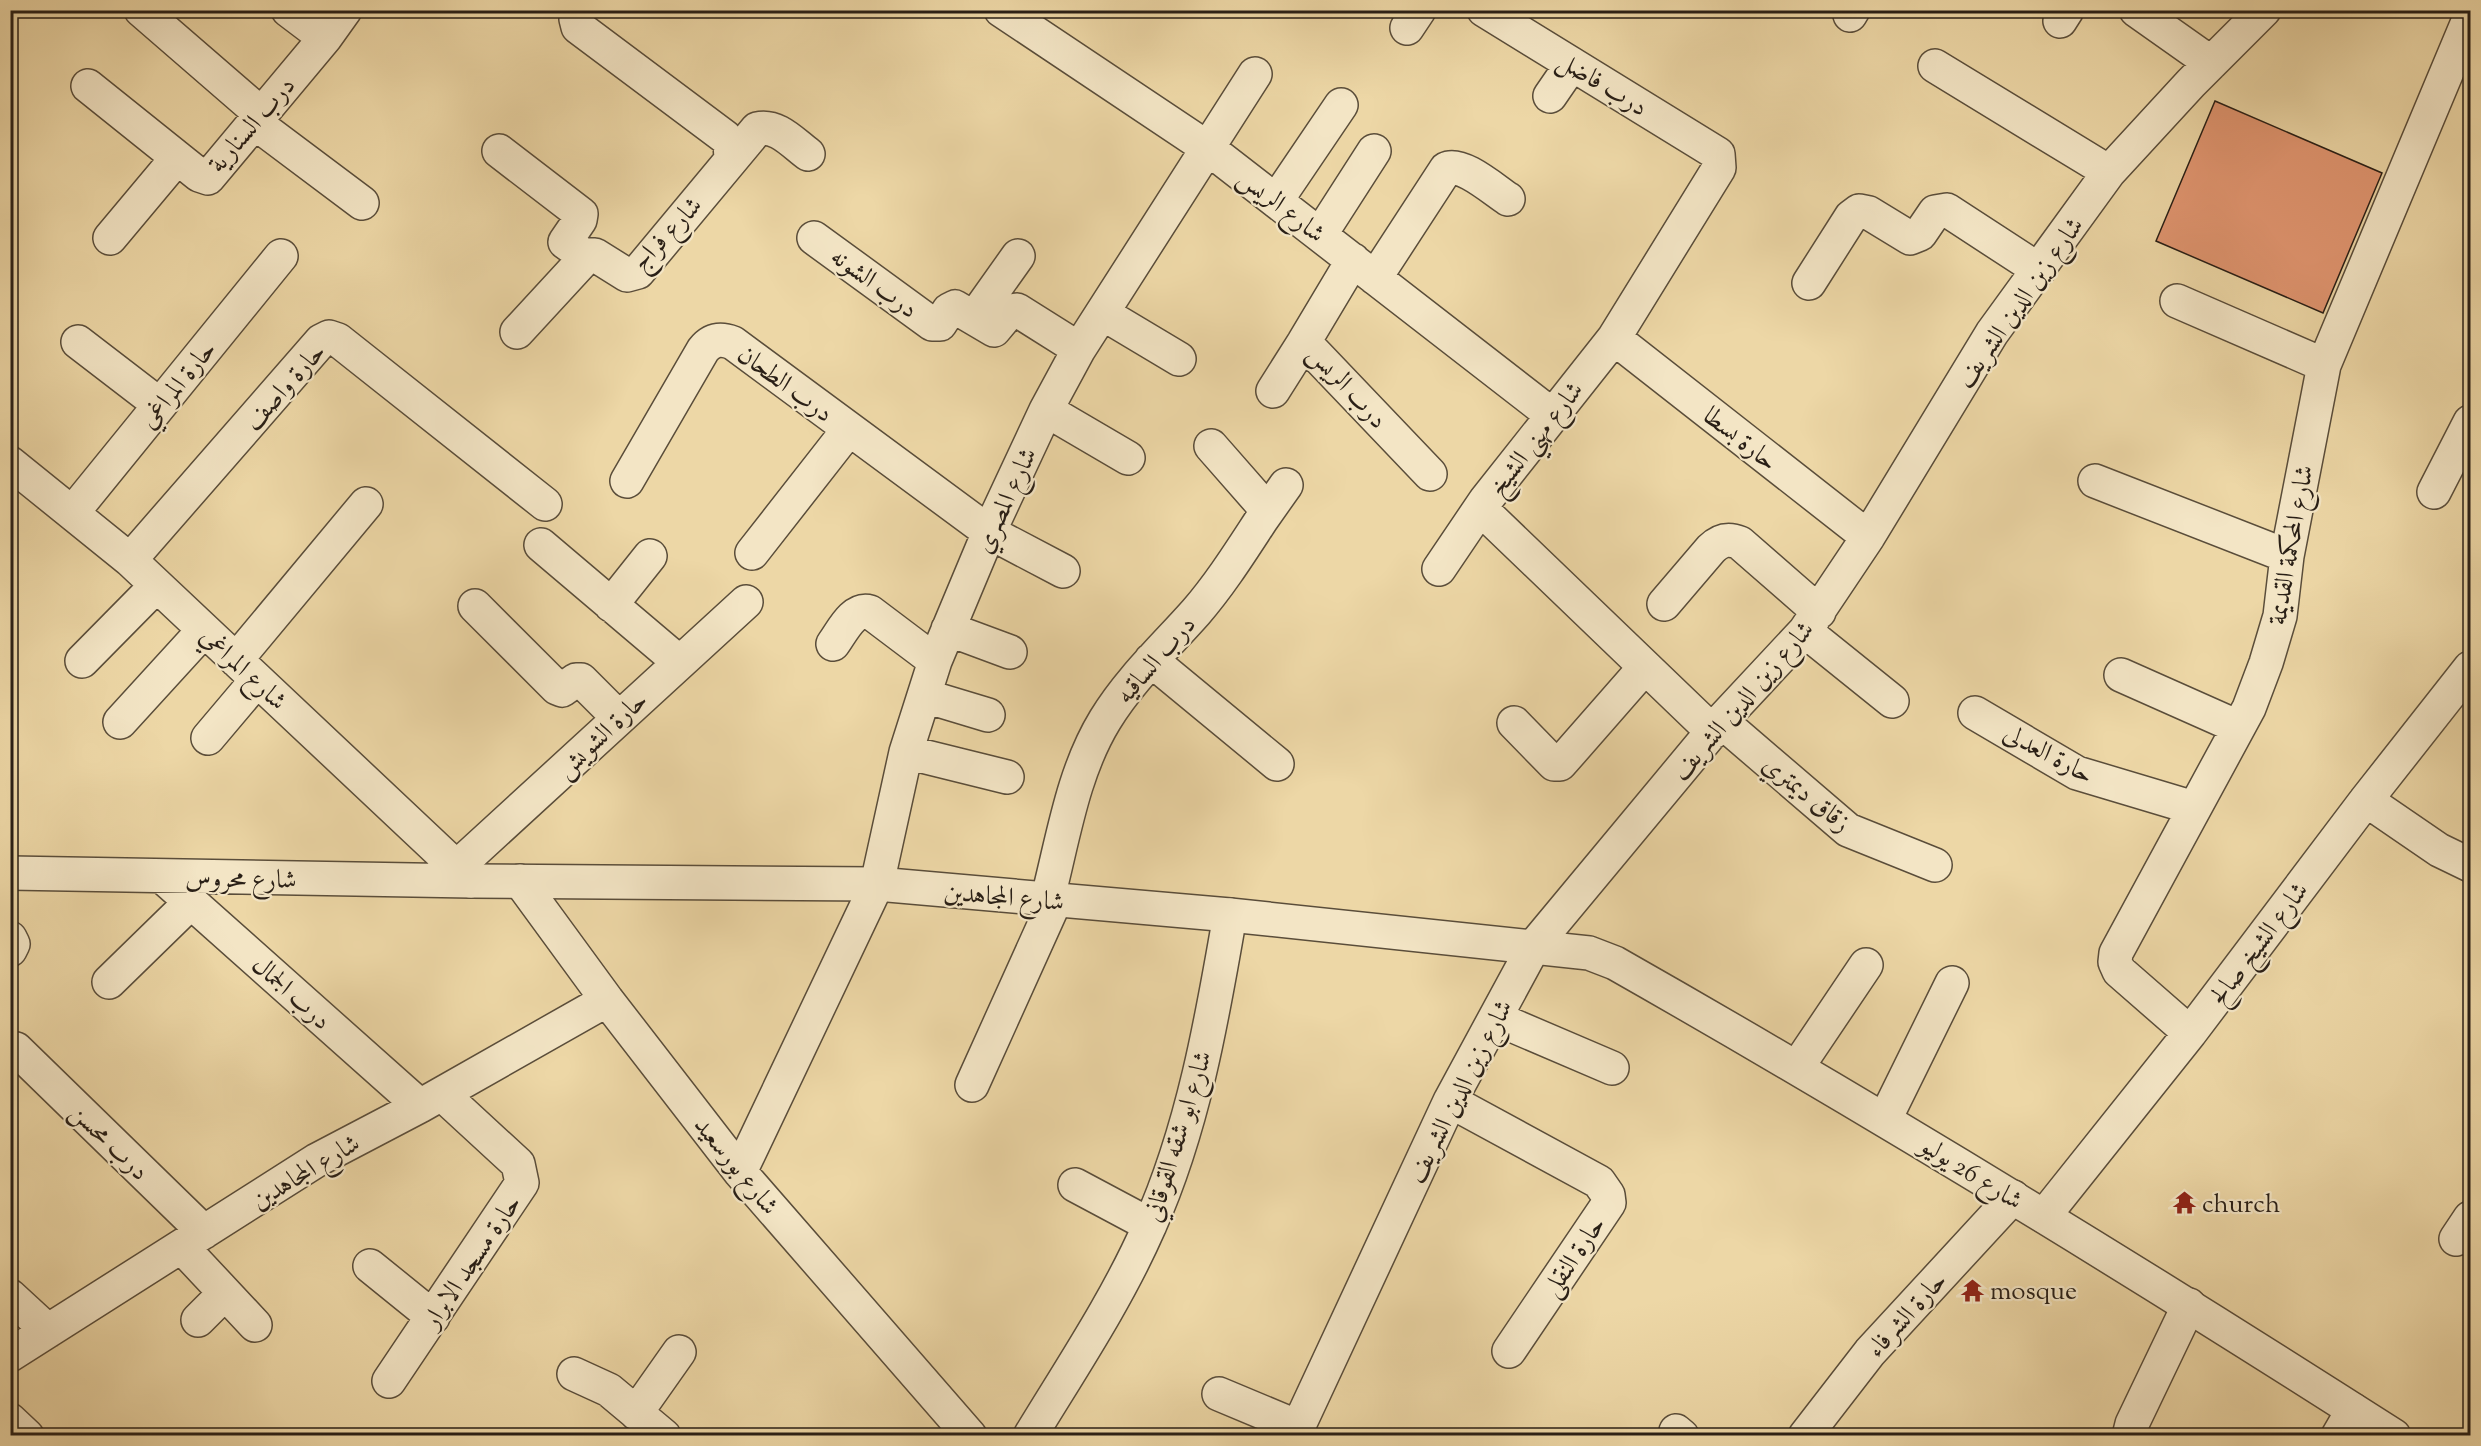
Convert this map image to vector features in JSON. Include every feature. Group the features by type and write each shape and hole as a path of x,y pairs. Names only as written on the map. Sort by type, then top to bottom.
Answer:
{"street":[{"path":"141,10 257,118 362,203"},
{"path":"288,10 325,38"},
{"name":"درب السنارية","path":"88,86 199,176 208,178 325,38 345,10"},
{"path":"579,10 576,19 578,27 725,137 730,143 731,159"},
{"name":"شارع الريس","path":"1001,10 1209,149 1552,415"},
{"name":"درب فاضل","path":"1484,10 1715,151 1719,159"},
{"path":"2136,10 2211,63"},
{"name":"شارع زين الدين الشريف","path":"1296,1431 1450,1101 1534,946 1717,726 1812,621 1868,537 1992,333 2109,172 2264,10"},
{"name":"شارع المحكمة القديمة","path":"2190,1032 2119,971 2106,973 2249,708 2280,616 2287,556 2324,364 2470,16"},
{"path":"1550,96 1572,64"},
{"path":"1935,66 2109,172"},
{"name":"شارع المصري","path":"740,1172 877,884 906,752 936,661 989,532 1046,410 1079,349 1255,74"},
{"path":"1276,201 1341,105"},
{"path":"731,159 752,134 764,127 776,130 808,154"},
{"path":"499,151 581,214 580,220 565,242 586,257"},
{"path":"1320,235 1374,151"},
{"path":"110,238 177,158"},
{"name":"شارع فراج","path":"517,332 586,257 594,255 627,275 635,274 731,159"},
{"name":"شارع مهني الشيخ","path":"1717,726 1645,666 1483,511 1485,501 1614,338 1719,168 1719,159"},
{"name":"درب الريس","path":"1430,474 1304,342 1446,169 1451,166 1462,169 1508,199"},
{"path":"1809,283 1851,217 1859,211 1869,213 1910,238 1920,234 1935,212 1947,210 2039,270"},
{"name":"درب الشونه","path":"814,238 932,324 939,324 949,310 955,307 994,330 1010,311 1017,310 1079,349"},
{"name":"حارة المراغي","path":"73,512 281,256"},
{"path":"974,318 1018,256"},
{"path":"2177,301 2324,364"},
{"path":"1102,313 1179,359"},
{"name":"حارة واصف","path":"130,560 321,341 329,337 338,340 546,504"},
{"name":"حارة بسطا","path":"1614,338 1868,537"},
{"name":"درب الطحان","path":"627,481 703,350 716,340 724,340 733,343 989,532 1063,571"},
{"path":"78,342 160,405"},
{"path":"1273,391 1304,342"},
{"path":"1046,410 1128,458"},
{"path":"2434,492 2470,422"},
{"path":"752,553 849,429"},
{"path":"1211,446 1261,503 1264,513 1262,519"},
{"name":"شارع المراغي","path":"10,463 130,560 464,874"},
{"path":"2095,481 2287,556"},
{"name":"درب الساقيه","path":"972,1085 1051,901 1074,793 1087,756 1105,720 1127,688 1198,610 1224,577 1286,485"},
{"path":"1439,570 1485,501"},
{"path":"208,738 247,670 366,504"},
{"path":"1665,604 1717,543 1733,540 1740,543 1812,621 1892,701"},
{"path":"541,545 679,663"},
{"path":"611,604 650,556"},
{"path":"82,661 156,586"},
{"name":"حارة الشويش","path":"464,874 618,717 746,602"},
{"path":"475,606 557,688 562,690 576,680 581,680 618,717"},
{"path":"834,644 856,614 864,611 870,612 936,661"},
{"path":"948,629 1010,652"},
{"path":"120,722 204,630"},
{"path":"1151,660 1277,764"},
{"path":"1514,723 1554,764 1560,764 1645,666"},
{"name":"شارع الشيخ صالح","path":"2044,1216 2190,1032 2366,800 2470,668"},
{"path":"2121,675 2238,727"},
{"path":"925,696 988,715"},
{"name":"حارة العدلى","path":"1975,713 2077,773 2194,808"},
{"name":"زقاق ديمتري","path":"1717,726 1848,830 1935,865"},
{"path":"906,752 1007,777"},
{"path":"2366,800 2439,850 2470,865"},
{"name":"شارع محروس","path":"10,873 164,878 464,874"},
{"name":"شارع المجاهدين","path":"464,874 519,881 877,884 1230,915 1534,946"},
{"name":"درب الجمال","path":"164,878 431,1100"},
{"name":"شارع بورسعيد","path":"519,881 607,1000 740,1172 970,1436"},
{"path":"109,982 191,902"},
{"name":"شارع ابو شقه القوقاني","path":"1030,1436 1119,1288 1150,1225 1173,1165 1197,1083 1230,915"},
{"path":"10,938 13,944 10,950"},
{"name":"شارع 26 يوليو","path":"1534,946 1589,953 1615,963 1798,1066 2189,1305 2345,1423 2394,1436"},
{"path":"1798,1066 1866,965"},
{"path":"1885,1119 1952,984"},
{"name":"شارع المجاهدين","path":"10,1355 317,1160 431,1100 607,1000"},
{"path":"1495,1018 1612,1068"},
{"name":"درب محسن","path":"16,1049 193,1240 225,1293 255,1325"},
{"name":"حارة مسجد الابرار","path":"389,1381 522,1184 518,1164 431,1100"},
{"name":"حارة النقلى","path":"1450,1101 1599,1182 1608,1195 1609,1203 1509,1351"},
{"path":"1075,1185 1150,1225"},
{"name":"حارة الشرفاء","path":"1805,1436 1870,1352 2013,1197"},
{"path":"370,1266 433,1317"},
{"path":"198,1320 225,1293"},
{"path":"10,1296 48,1331"},
{"path":"2129,1436 2189,1305"},
{"path":"636,1413 679,1352"},
{"path":"573,1374 609,1390 664,1436"},
{"path":"1219,1394 1296,1431"},
{"path":"10,1420 27,1436"}],"building":[{"path":"2215,101 2382,173 2323,313 2156,241"}],"place":[{"name":"church","path":"2184,1203"},
{"name":"mosque","path":"1972,1290"}]}
